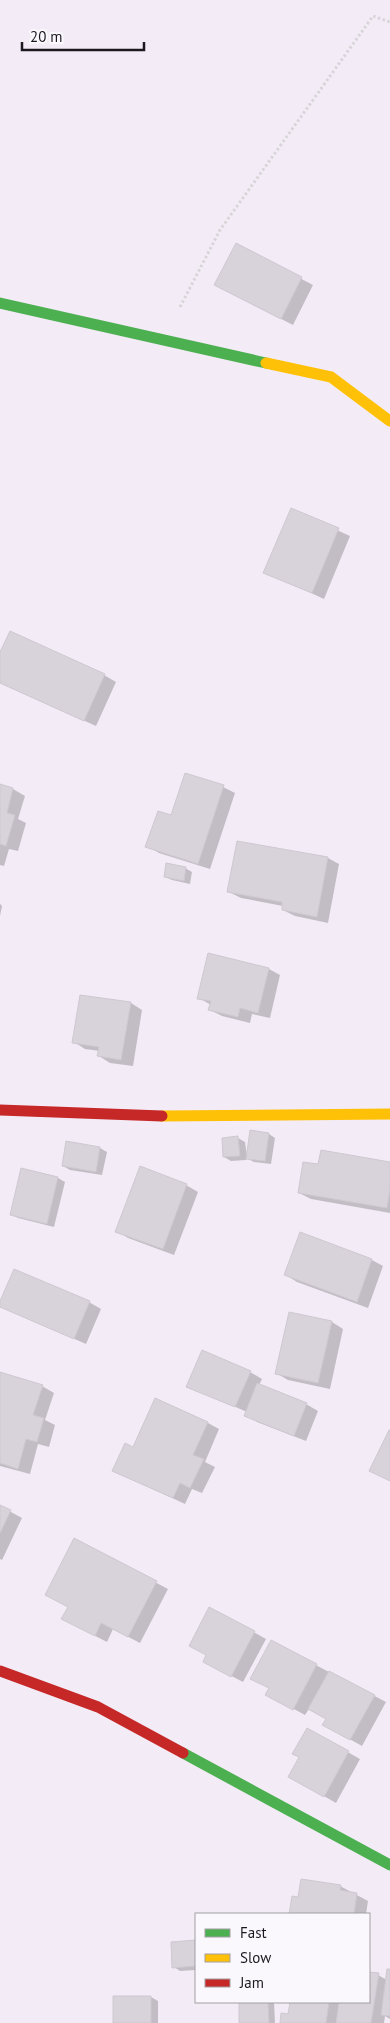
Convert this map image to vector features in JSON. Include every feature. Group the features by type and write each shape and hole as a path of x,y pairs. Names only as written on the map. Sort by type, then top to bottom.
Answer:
{"street":[{"path":"0,303 331,378 390,421"},
{"path":"0,1110 147,1116 390,1114"},
{"path":"0,1671 98,1707 390,1864"}],"path":[{"path":"163,339 220,230 231,214 373,16 390,22"}],"building":[{"path":"236,243 302,277 281,319 214,285"},
{"path":"291,508 339,528 312,593 263,573"},
{"path":"10,631 105,674 84,721 0,683 0,652"},
{"path":"185,773 224,785 198,864 145,847 158,811 171,815"},
{"path":"0,784 13,788 7,813 15,815 6,846 0,844"},
{"path":"237,841 328,857 317,917 282,910 282,902 227,892"},
{"path":"166,863 186,867 184,881 164,877"},
{"path":"208,953 269,968 258,1013 240,1008 238,1017 208,1010 211,1001 197,999"},
{"path":"80,995 131,1002 121,1060 97,1056 99,1047 72,1043"},
{"path":"250,1130 269,1133 265,1161 246,1159"},
{"path":"238,1136 240,1156 223,1157 222,1138"},
{"path":"66,1141 100,1147 96,1172 62,1166"},
{"path":"321,1150 390,1162 390,1189 387,1208 298,1193 303,1162 318,1164"},
{"path":"140,1166 187,1184 163,1249 115,1232"},
{"path":"21,1168 58,1177 47,1224 10,1215"},
{"path":"300,1232 372,1259 357,1302 284,1275"},
{"path":"14,1269 90,1301 74,1339 0,1307 0,1301"},
{"path":"289,1312 332,1321 318,1383 275,1374"},
{"path":"202,1350 251,1371 235,1407 186,1387"},
{"path":"0,1372 43,1385 33,1415 44,1418 37,1442 26,1439 18,1469 0,1463"},
{"path":"257,1383 307,1403 294,1436 244,1416"},
{"path":"155,1398 208,1422 193,1455 204,1459 190,1488 180,1483 173,1498 112,1471 125,1443 133,1447"},
{"path":"390,1430 390,1481 369,1471"},
{"path":"0,1505 11,1510 0,1533"},
{"path":"74,1538 157,1581 128,1637 101,1623 95,1636 61,1619 68,1607 45,1595"},
{"path":"209,1607 255,1631 231,1677 203,1662 206,1655 189,1646"},
{"path":"271,1640 317,1664 293,1710 265,1695 269,1688 250,1679"},
{"path":"329,1671 375,1695 350,1740 322,1725 326,1719 308,1709"},
{"path":"307,1728 349,1751 324,1797 288,1777 299,1757 292,1754"},
{"path":"301,1879 341,1885 340,1890 357,1893 354,1913 289,1913 292,1896 298,1897"},
{"path":"195,1940 195,1966 172,1968 171,1942"},
{"path":"387,1969 390,1969 390,2016 381,2015"},
{"path":"370,1972 379,1973 371,2023 336,2023 339,2003 370,2003"},
{"path":"113,1996 151,1996 151,2023 113,2023"},
{"path":"239,2003 268,2003 269,2023 239,2023"},
{"path":"290,2003 329,2003 326,2023 280,2023 281,2013 288,2014"}],"traffic: fast":[{"path":"0,303 266,363"},
{"path":"183,1753 390,1865"}],"traffic: slow":[{"path":"266,363 331,377 390,421"},
{"path":"162,1116 390,1114"}],"traffic: jam":[{"path":"0,1110 162,1116"},
{"path":"0,1671 98,1707 183,1753"}]}
